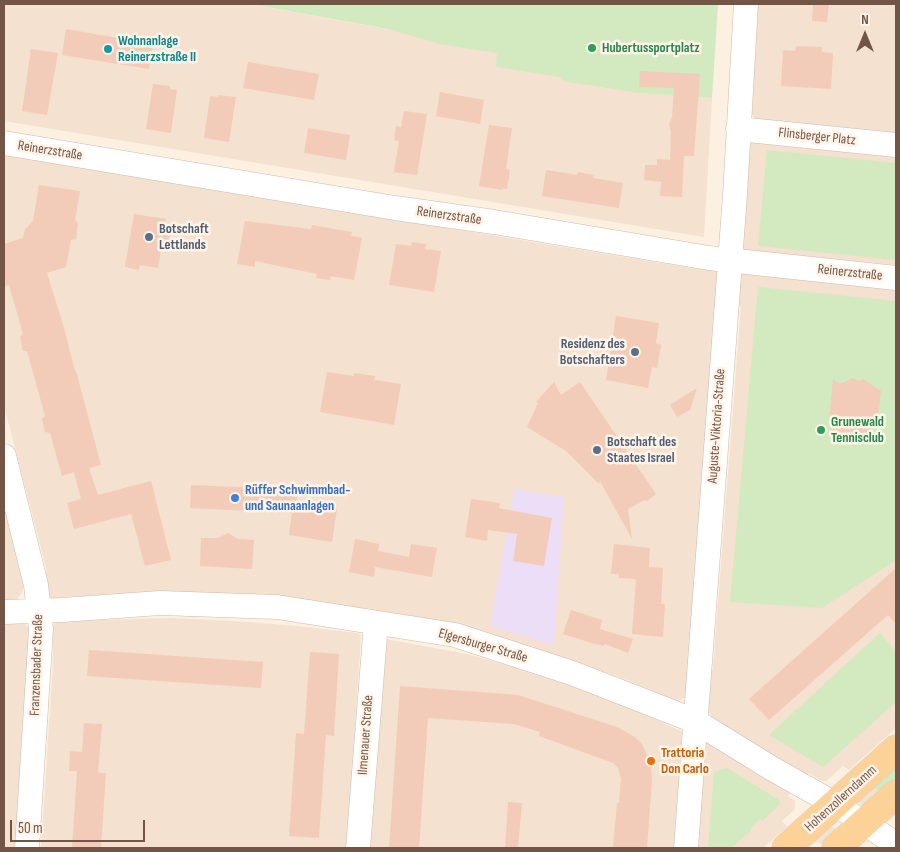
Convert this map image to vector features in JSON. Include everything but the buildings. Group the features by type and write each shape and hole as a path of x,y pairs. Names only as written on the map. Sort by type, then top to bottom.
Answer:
{"main road":[{"name":"Hohenzollerndamm","path":"786,848 896,749"},
{"path":"836,848 896,794"}],"street":[{"name":"Auguste-Viktoria-Straße","path":"686,848 730,261 746,4"},
{"name":"Flinsberger Platz","path":"738,129 896,145"},
{"name":"Reinerzstraße","path":"4,143 730,261 896,278"},
{"name":"Franzensbader Straße","path":"4,456 21,520 40,611 40,655 27,848"},
{"name":"Elgersburger Straße","path":"4,612 160,603 277,607 455,636 572,672 695,721 835,804 896,844"},
{"name":"Ilmenauer Straße","path":"358,848 376,622"}],"shaded area":[{"path":"4,4 248,4 563,61 639,93 712,98 704,237 4,121"},
{"path":"758,4 896,4 896,136 755,120 752,114"},
{"path":"767,140 772,145 896,157 896,265 764,252 760,255 751,255 741,249 749,142"},
{"path":"4,155 697,269 700,266 713,268 718,271 687,696 677,702 662,700 660,694 617,676 532,648 155,593 62,597 62,600 55,601 51,598 48,595 43,576 47,571 4,406"},
{"path":"744,272 896,289 896,728 849,770 843,766 826,781 820,780 809,773 806,776 714,720 706,705 709,672 713,669 741,306 737,303 740,276"},
{"path":"514,489 564,497 554,645 490,626"},
{"path":"4,503 24,583 23,591 17,599 4,602"},
{"path":"169,618 296,626 357,633 361,636 347,848 41,848 53,664 53,626 58,620"},
{"path":"24,623 31,632 16,848 4,848 4,624"},
{"path":"385,639 467,654 527,671 616,701 683,732 700,737 790,792 788,796 795,801 795,809 782,821 787,827 763,848 368,848"},
{"path":"870,787 884,793 866,808 857,799"},
{"path":"830,825 837,829 824,846 811,839"}],"green space":[{"name":"Hubertussportplatz","path":"250,4 718,4 712,98 639,93 563,81 560,77 496,67 497,53 440,44 388,29"},
{"path":"767,150 896,163 896,260 758,246"},
{"name":"Grunewald Tennisclub","path":"758,287 896,301 896,560 822,608 730,602"},
{"path":"880,633 896,652 896,702 823,767 769,735"},
{"path":"896,763 896,782 884,793 870,787"},
{"path":"727,768 779,800 780,804 762,821 760,819 750,829 751,831 731,848 708,848 714,772"}],"place":[{"name":"Hubertussportplatz","path":"592,48"},
{"name":"Wohnanlage Reinerzstraße II","path":"108,49"},
{"name":"Botschaft Lettlands","path":"149,237"},
{"name":"Residenz des Botschafters","path":"635,352"},
{"name":"Grunewald Tennisclub","path":"821,430"},
{"name":"Botschaft des Staates Israel","path":"597,450"},
{"name":"Rüffer Schwimmbad- und Saunaanlagen","path":"235,498"},
{"name":"Trattoria Don Carlo","path":"651,761"}]}
